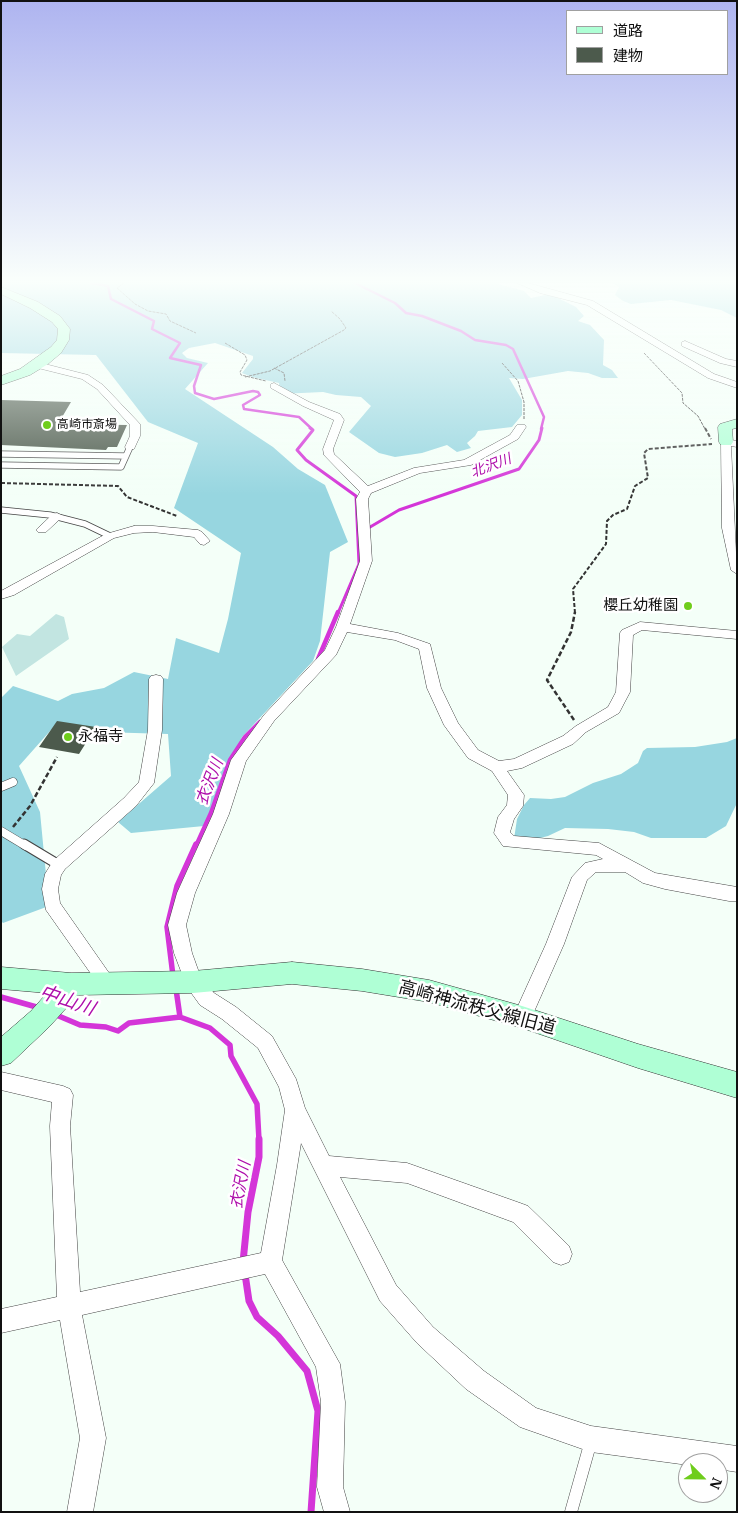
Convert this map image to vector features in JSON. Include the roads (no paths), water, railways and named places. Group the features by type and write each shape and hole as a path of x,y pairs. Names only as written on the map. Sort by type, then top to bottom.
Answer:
{"street":[{"path":"1,381 25,372 51,354"},
{"path":"675,354 712,376 737,385"},
{"path":"706,354 723,361 737,364"},
{"path":"37,364 84,377 100,387 136,424 135,436 128,451"},
{"path":"274,386 306,404 336,416 339,420 328,450 329,455 366,491"},
{"path":"737,423 725,427 732,443 732,528 737,570"},
{"path":"521,428 514,437 483,456 466,463 418,470 366,491 362,499 366,561 343,627 331,652 269,718 239,760 221,814 186,892 177,925 183,953 193,982 207,999 229,1013 264,1042 289,1085 295,1110 388,1293 425,1336 475,1380 529,1418 591,1439 737,1459"},
{"path":"42,530 56,516"},
{"path":"1,595 10,592 110,536 134,530 153,529 198,534 204,541"},
{"path":"497,767 517,764 568,740 580,728 614,710 623,692 627,633 640,626 737,635"},
{"path":"343,627 398,637 424,647 434,688 451,725 473,754 497,767 516,795 515,806 506,817 502,833 510,842 599,849 649,878 665,883 737,894"},
{"path":"106,983 52,906 50,889 53,874 59,865 130,802 146,783 155,730 156,679"},
{"path":"522,1017 555,944 580,877 591,867 599,865 629,866"},
{"name":"高崎神流秩父線旧道","path":"1,978 56,1001 106,983 193,982 292,973 362,980 429,991 522,1017 638,1056 737,1085"},
{"path":"1,1054 56,1001"},
{"path":"1,1081 64,1095 60,1126 70,1306 93,1438 80,1512"},
{"path":"295,1110 288,1166 270,1262 328,1364 334,1402 330,1487 337,1512"},
{"path":"323,1164 407,1173 520,1214 561,1254"},
{"path":"1,1321 270,1262"}],"lane":[{"path":"1,454 128,451 121,467 1,465"},
{"path":"1,510 56,516 85,524 110,536"},
{"path":"1,787 13,782"},
{"path":"1,831 59,865"},
{"path":"571,1512 591,1439"}],"waterway":[{"name":"衣沢川","path":"173,354 170,358 201,365 194,386 195,393 214,399 253,391 258,392 260,395 243,405 244,409 299,417 312,429"},
{"name":"北沢川","path":"515,354 544,417 541,429"},
{"name":"衣沢川","path":"310,428 313,430 297,450 306,460 356,496 359,564 338,613"},
{"name":"北沢川","path":"365,530 399,510 519,469 539,440 542,428"},
{"name":"衣沢川","path":"318,659 338,612"},
{"name":"衣沢川","path":"196,846 211,813 230,760 245,737 260,722"},
{"name":"衣沢川","path":"173,976 167,927 177,886 196,844"},
{"name":"衣沢川","path":"176,989 180,1017"},
{"name":"中山川","path":"1,997 40,1008"},
{"name":"中山川","path":"54,1014 80,1025 106,1027 118,1031 129,1023 180,1017"},
{"name":"衣沢川","path":"180,1017 210,1028 230,1045 231,1056 257,1104 259,1140"},
{"name":"衣沢川","path":"243,1262 248,1212 259,1157 259,1140"},
{"name":"衣沢川","path":"245,1274 249,1301 257,1317 278,1336 307,1371 318,1411 311,1512"}],"place":[{"name":"高崎市斎場","path":"47,425"},
{"name":"櫻丘幼稚園","path":"688,606"},
{"name":"永福寺","path":"68,737"}]}
